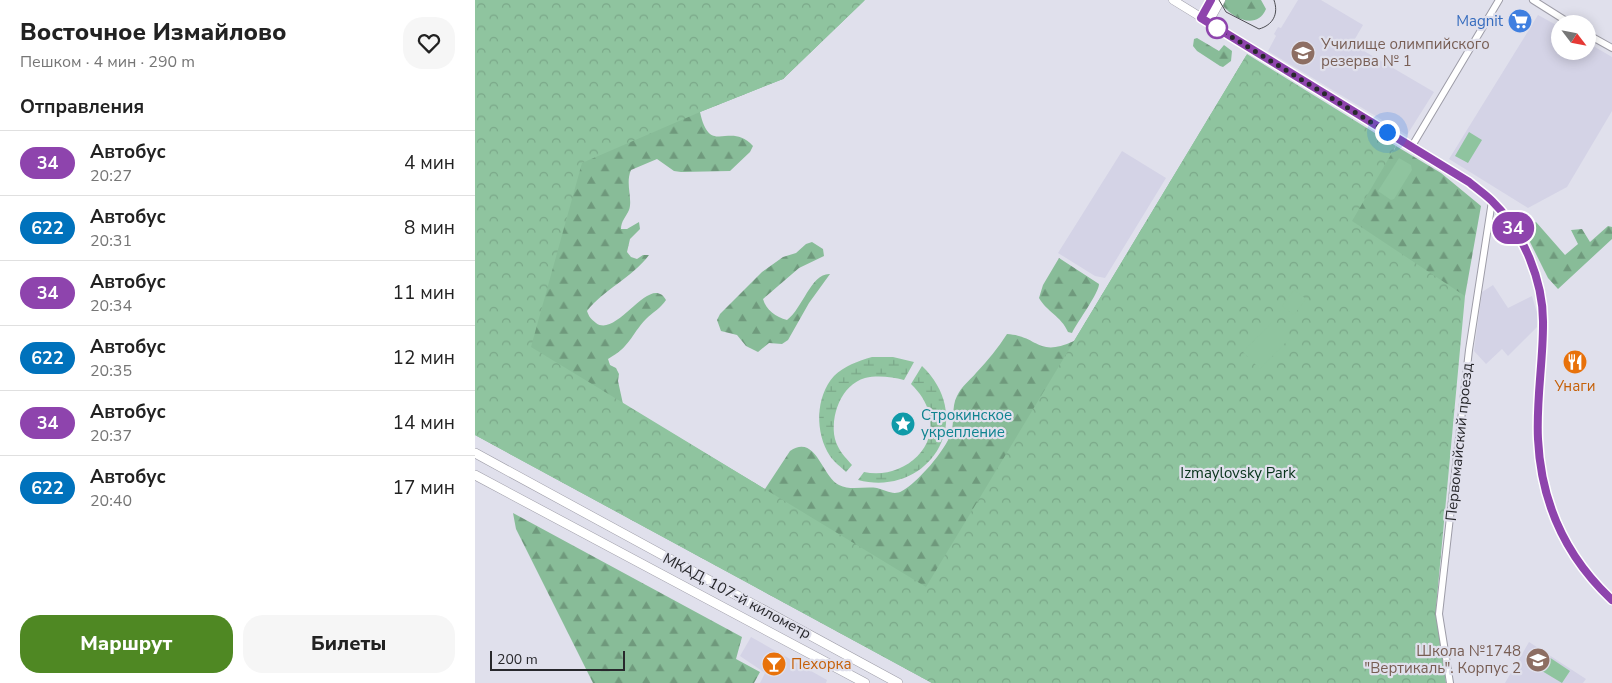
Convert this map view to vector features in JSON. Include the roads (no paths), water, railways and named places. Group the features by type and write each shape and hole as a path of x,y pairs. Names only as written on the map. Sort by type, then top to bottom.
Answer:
{"highway":[{"name":"МКАД, 107-й километр","path":"475,453 898,683"},
{"name":"МКАД, 107-й километр","path":"475,475 865,683"}],"main road":[{"path":"1173,0 1469,182 1492,201 1513,229 1529,258 1541,299 1543,326 1538,439 1542,473 1551,512 1573,556 1612,600"},
{"path":"1201,18 1211,0"},
{"path":"1208,23 1221,0"}],"street":[{"path":"1412,146 1499,0"},
{"path":"1533,0 1541,2 1559,15"},
{"path":"1596,39 1612,48"},
{"name":"Первомайский проезд","path":"1450,683 1439,614 1469,350 1492,201"}],"tram line":[{"path":"1219,0 1226,12 1259,29 1268,25 1274,18 1276,10 1274,0"}],"place":[{"name":"Magnit","path":"1520,21"},
{"name":"Училище олимпийского резерва № 1","path":"1303,53"},
{"name":"Унаги","path":"1575,362"},
{"name":"Строкинское укрепление","path":"903,424"},
{"name":"Школа №1748 \"Вертикаль\". Корпус 2","path":"1538,660"},
{"name":"Пехорка","path":"774,664"}],"park label":[{"name":"Izmaylovsky Park","path":"1238,473"}]}
